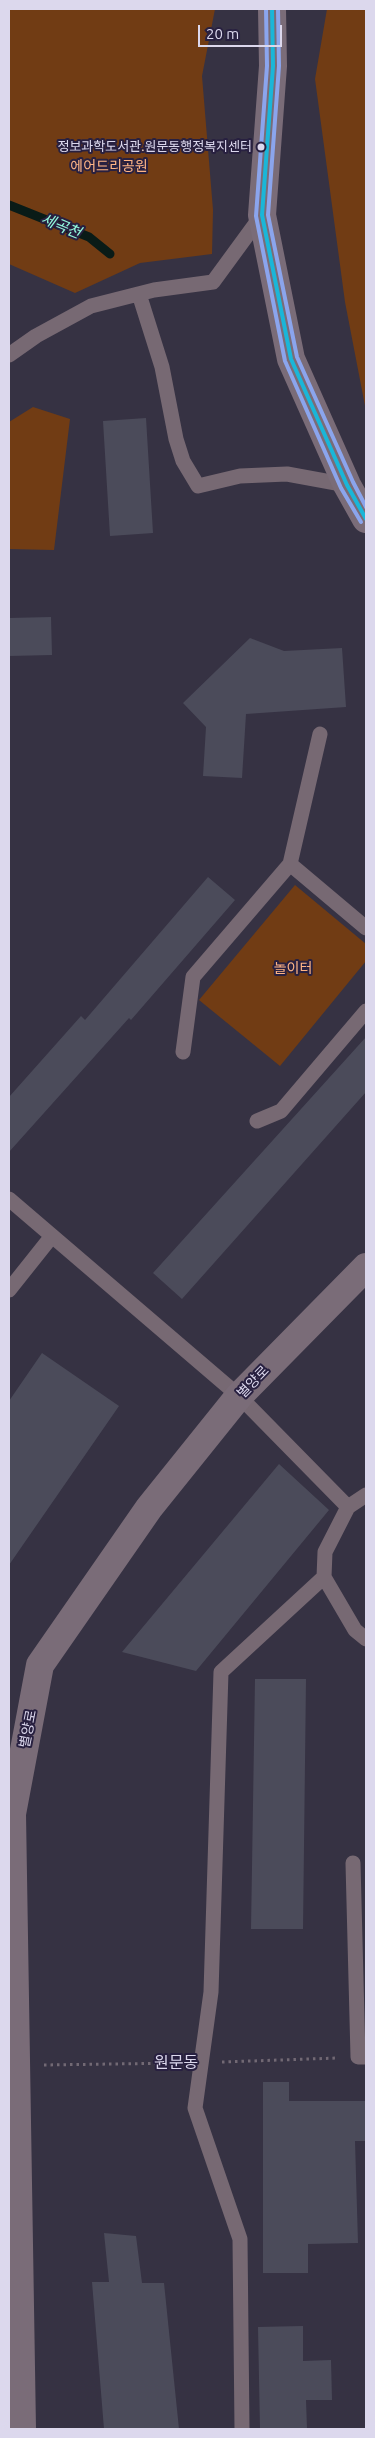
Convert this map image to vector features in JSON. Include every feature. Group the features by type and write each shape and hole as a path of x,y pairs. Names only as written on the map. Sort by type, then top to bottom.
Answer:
{"street":[{"path":"272,9 273,66 262,215 291,359 347,485 366,519"},
{"name":"별양로","path":"22,2429 12,1814 40,1665 149,1508 239,1396 366,1267"}],"lane":[{"path":"9,355 36,336 91,306 154,290 213,282 262,215"},
{"path":"139,294 162,367 176,439 183,461 198,486 240,476 287,474 347,485"},
{"path":"183,1052 193,977 290,864 320,734"},
{"path":"290,864 366,928"},
{"path":"257,1122 281,1111 366,1011"},
{"path":"9,1199 239,1396 348,1507"},
{"path":"9,1290 52,1236"},
{"path":"366,1494 348,1507 325,1552 324,1577 355,1630 366,1638"},
{"path":"242,2429 240,2239 195,2108 211,1992 221,1672 324,1577"},
{"path":"353,1863 358,2057 366,2057"}],"green space":[{"name":"에어드리공원","path":"9,9 215,9 202,76 213,210 212,254 140,263 75,293 9,264"},
{"path":"327,9 366,9 366,411 345,302 315,79"},
{"path":"33,407 70,419 54,550 9,549 9,422"},
{"name":"놀이터","path":"295,885 366,944 366,961 280,1066 199,1000"}],"building":[{"path":"146,418 153,533 110,536 103,421"},
{"path":"51,617 52,655 9,656 9,618"},
{"path":"250,638 284,651 342,648 346,707 246,714 242,778 203,776 206,727 183,703"},
{"path":"208,877 235,900 131,1020 129,1018 9,1152 9,1097 81,1016 85,1020"},
{"path":"366,1037 366,1092 182,1299 153,1273"},
{"path":"42,1353 119,1406 9,1565 9,1401"},
{"path":"279,1464 329,1510 196,1671 122,1652"},
{"path":"255,1679 306,1679 303,1929 251,1929"},
{"path":"263,2082 289,2082 289,2101 366,2101 366,2141 355,2141 358,2243 308,2244 308,2273 263,2273"},
{"path":"104,2233 136,2236 142,2283 164,2283 179,2429 104,2429 92,2282 109,2282"},
{"path":"303,2326 303,2361 331,2360 332,2400 306,2400 307,2429 260,2429 258,2327"}],"waterway":[{"name":"세곡천","path":"9,205 89,237 110,254"}],"transit line":[{"path":"266,9 267,66 256,216 285,361 341,488 361,522"},
{"path":"272,9 273,66 262,215 291,359 347,485 366,519"},
{"path":"278,9 279,66 268,215 297,357 366,507"}],"place":[{"name":"정보과학도서관.원문동행정복지센터","path":"261,147"}],"district":[{"name":"원문동","path":"176,2063"}]}
